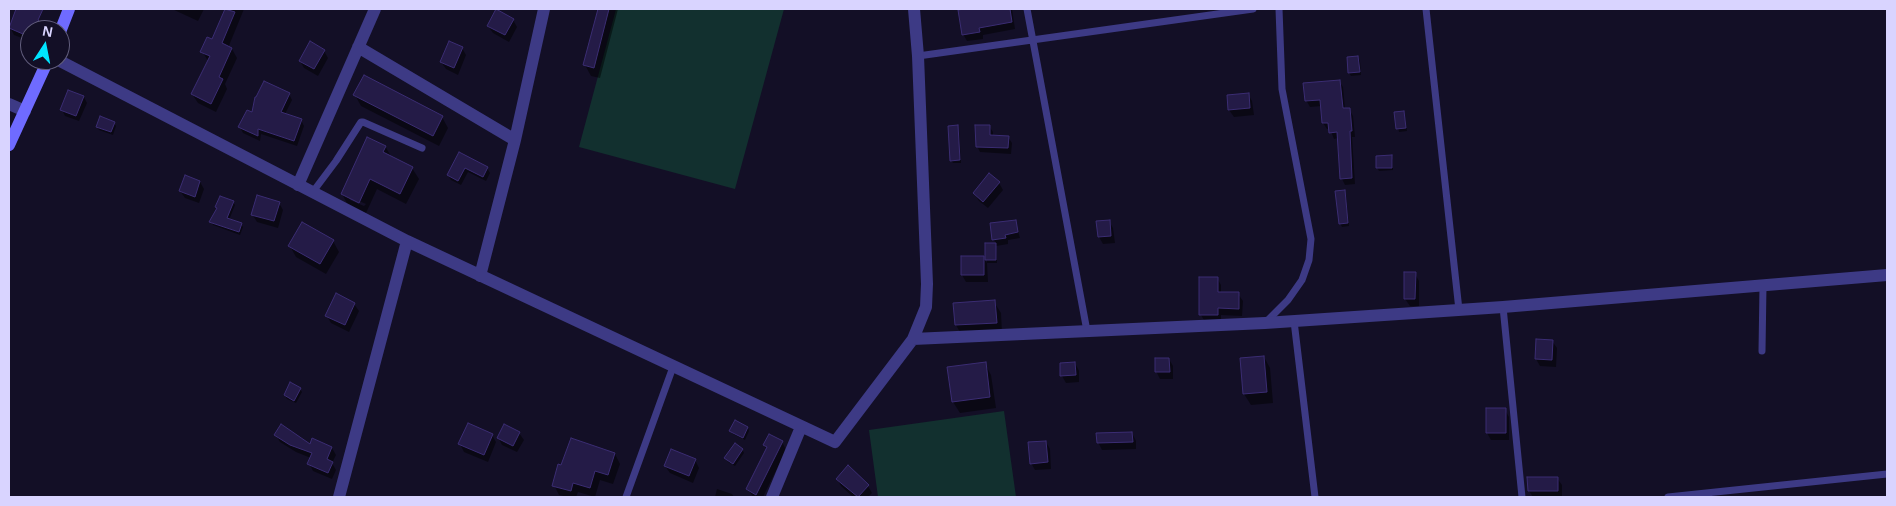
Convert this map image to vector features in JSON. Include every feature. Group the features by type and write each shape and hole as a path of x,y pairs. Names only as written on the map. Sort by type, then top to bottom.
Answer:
{"street":[{"path":"298,185 375,9"},
{"path":"480,276 515,140 544,9"},
{"path":"70,66 407,241 834,442 913,339 926,307 928,292 918,56 914,9"},
{"path":"358,47 515,140"},
{"path":"9,145 43,70"},
{"path":"9,104 25,111"},
{"path":"339,497 407,241"},
{"path":"913,339 1265,323 1503,307 1887,275"},
{"path":"772,497 801,427"}],"lane":[{"path":"1027,9 1088,331"},
{"path":"918,56 1253,9"},
{"path":"1265,323 1288,300 1302,280 1309,260 1311,239 1282,89 1279,9"},
{"path":"1426,9 1459,310"},
{"path":"312,193 336,161 360,122 422,148"},
{"path":"1762,351 1763,286"},
{"path":"1503,307 1522,497"},
{"path":"1294,321 1315,497"},
{"path":"626,497 673,367"},
{"path":"1668,497 1887,474"}],"green space":[{"path":"616,9 784,9 735,189 579,147"},
{"path":"1004,411 1016,497 878,497 869,430"}],"building":[{"path":"16,9 43,9 38,20 20,20 20,33 9,28"},
{"path":"225,9 235,12 222,43 232,48 219,77 223,79 211,104 191,94 210,56 200,52 207,37 212,39"},
{"path":"496,9 514,19 505,35 487,26"},
{"path":"598,9 609,9 594,68 583,65"},
{"path":"1010,9 1012,22 979,28 980,32 962,35 958,10"},
{"path":"310,41 325,50 314,69 299,61"},
{"path":"449,41 463,47 454,68 440,62"},
{"path":"1358,56 1360,72 1348,73 1347,57"},
{"path":"364,75 443,116 433,136 353,95"},
{"path":"1340,80 1343,108 1350,108 1352,178 1340,179 1337,132 1329,133 1328,123 1322,123 1320,100 1305,101 1303,83"},
{"path":"264,81 290,93 281,112 302,119 294,141 258,129 258,136 238,127 247,110 252,112 255,97"},
{"path":"68,90 84,96 76,116 60,110"},
{"path":"1249,93 1250,108 1228,110 1227,95"},
{"path":"1404,111 1406,128 1396,129 1394,112"},
{"path":"100,116 115,122 111,132 96,127"},
{"path":"958,125 960,160 950,161 948,126"},
{"path":"975,125 990,125 990,135 1009,136 1008,148 976,147"},
{"path":"367,137 386,146 383,152 413,167 400,194 370,179 359,203 341,194"},
{"path":"459,152 488,167 483,177 465,168 458,181 447,175"},
{"path":"1392,155 1392,168 1376,168 1376,156"},
{"path":"989,173 1000,182 983,202 973,193"},
{"path":"185,175 200,181 195,197 179,191"},
{"path":"1345,190 1348,223 1339,224 1335,191"},
{"path":"257,195 280,202 274,221 251,215"},
{"path":"220,196 234,201 227,218 242,223 239,232 209,222 217,208 215,207"},
{"path":"1016,220 1018,232 1005,235 1006,238 992,240 990,223"},
{"path":"1110,220 1111,236 1098,237 1096,221"},
{"path":"302,222 334,240 320,264 288,246"},
{"path":"985,243 996,243 996,260 985,260"},
{"path":"961,256 984,256 984,275 961,275"},
{"path":"1404,272 1416,272 1415,299 1404,299"},
{"path":"1199,277 1218,277 1218,292 1239,292 1239,309 1218,308 1218,315 1199,315"},
{"path":"336,293 355,303 345,325 325,316"},
{"path":"995,300 997,323 955,325 953,303"},
{"path":"1536,339 1553,340 1552,360 1535,359"},
{"path":"1264,356 1267,392 1243,394 1240,358"},
{"path":"1155,358 1169,358 1170,372 1155,372"},
{"path":"986,362 990,397 952,402 947,367"},
{"path":"1075,362 1076,375 1060,376 1060,363"},
{"path":"290,382 301,388 294,401 284,395"},
{"path":"1486,408 1506,408 1506,433 1486,433"},
{"path":"735,420 748,427 743,438 729,431"},
{"path":"468,423 493,434 484,455 458,444"},
{"path":"281,424 310,444 312,438 332,447 327,459 333,462 328,473 307,464 312,453 290,445 274,435"},
{"path":"504,424 520,432 513,446 497,438"},
{"path":"1132,432 1133,442 1097,443 1096,433"},
{"path":"769,434 783,441 756,495 746,489 767,447 763,445"},
{"path":"571,438 615,453 608,475 595,471 590,488 573,483 571,491 552,486 558,464 561,465"},
{"path":"1046,441 1048,462 1030,464 1028,442"},
{"path":"735,443 743,449 733,464 724,458"},
{"path":"671,449 696,459 689,476 664,466"},
{"path":"848,465 869,485 858,497 836,479"},
{"path":"1527,477 1558,477 1558,491 1528,491"}]}
